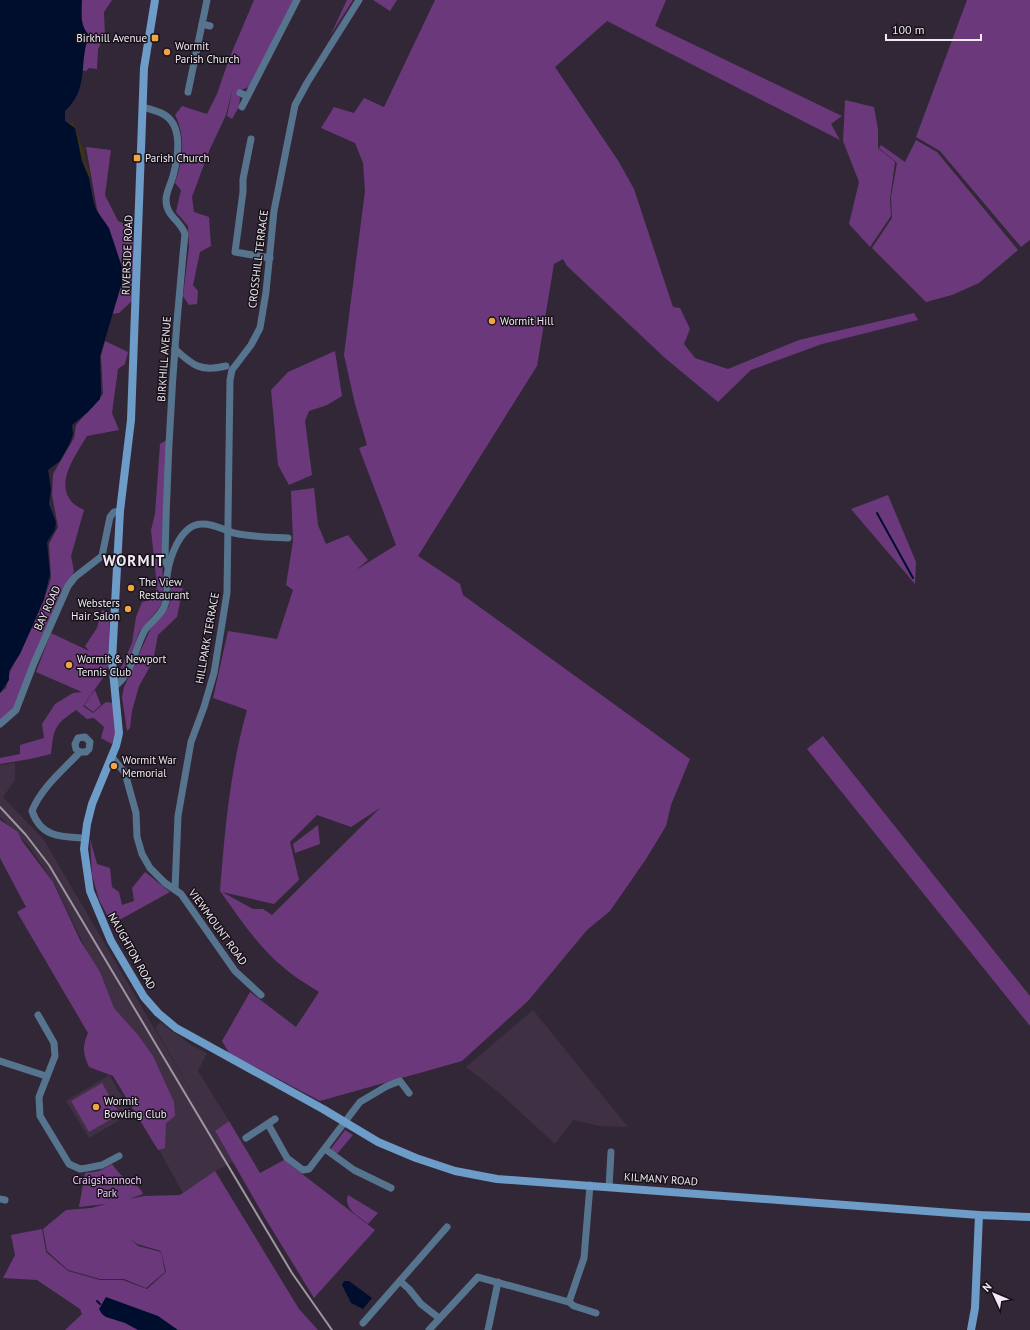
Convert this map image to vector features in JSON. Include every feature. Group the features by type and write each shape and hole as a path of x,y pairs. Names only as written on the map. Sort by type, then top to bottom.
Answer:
{"main road":[{"name":"RIVERSIDE ROAD","path":"120,510 131,420 144,68 155,0"},
{"name":"NAUGHTON ROAD","path":"120,510 112,661 119,733 112,757 92,804 84,838 87,877 96,906 112,941 150,1006 167,1022 182,1032 348,1124"},
{"name":"KILMANY ROAD","path":"348,1124 369,1137 400,1151 455,1171 497,1179 978,1215 1030,1217"},
{"path":"971,1330 976,1308 978,1215"}],"street":[{"path":"188,92 207,0"},
{"path":"242,107 297,0"},
{"name":"CROSSHILL TERRACE","path":"228,531 230,380 232,370 251,345 260,328 270,258 274,211 295,105 307,82 359,0"},
{"path":"202,24 210,26"},
{"path":"240,93 247,96"},
{"name":"BIRKHILL AVENUE","path":"143,107 163,114 171,120 175,128 178,149 176,165 166,198 170,214 183,228 185,234 175,349 166,493 165,561 168,567"},
{"path":"251,139 243,179 243,192 235,252 270,258"},
{"path":"175,349 190,362 202,368 212,369 226,366"},
{"name":"BAY ROAD","path":"0,724 16,710 34,663 68,586 75,577 102,556 110,517 114,512 120,510"},
{"path":"115,682 122,679 131,663 146,628 165,606 168,567 180,540 186,532 194,526 210,524 228,531 257,538 288,538"},
{"name":"HILLPARK TERRACE","path":"175,889 178,816 191,742 204,707 214,673 222,627 227,593 228,531"},
{"path":"80,752 48,784 43,795 35,803 32,812 36,823 45,831 60,837 84,838"},
{"name":"VIEWMOUNT ROAD","path":"112,757 125,772 136,813 137,837 142,854 150,868 165,883 175,889 185,899 235,971 261,995"},
{"path":"38,1015 54,1043 55,1056 39,1097 40,1116 69,1164 80,1169 87,1168 102,1165 119,1156"},
{"path":"0,1061 46,1076"},
{"path":"268,1124 288,1158 303,1170 309,1169 348,1124 360,1102 387,1086 400,1081 409,1093"},
{"path":"246,1138 275,1119"},
{"path":"325,1149 354,1170 391,1188"},
{"path":"610,1152 610,1187"},
{"path":"569,1302 584,1258 590,1186"},
{"path":"363,1323 447,1227"},
{"path":"429,1330 475,1279 481,1277 569,1302 574,1306 596,1313"},
{"path":"400,1281 409,1289 421,1304 439,1318"},
{"path":"488,1330 498,1282"}],"shaded area":[{"path":"15,763 15,780 3,797 44,840 199,1105 155,1028 160,1022 191,1045 207,1053 198,1071 229,1121 215,1132 233,1162 215,1171 183,1193 157,1146 104,986 54,883 29,846 0,817 0,765"},
{"path":"533,1010 628,1127 600,1126 573,1120 555,1144 497,1091 466,1067"},
{"path":"109,1075 132,1113 89,1138 66,1101"}],"green space":[{"path":"82,0 112,0 104,12 105,36 98,49 97,69 89,68 86,71 81,70"},
{"path":"254,0 294,0 249,87 238,91 237,94 240,98 239,107 232,119 227,116 233,87 226,115 209,151 192,197 194,212 209,217 211,246 200,252 193,285 198,291 197,304 189,305 183,296 189,247 188,226 176,212 181,190 175,183 180,166 182,140 175,115 182,106 207,114 217,94 229,59"},
{"path":"347,0 353,0 330,36"},
{"path":"373,0 397,0 390,11"},
{"path":"435,0 666,0 655,26 842,116 831,124 840,140 607,21 555,67 619,162 634,189 673,307 680,308 690,329 684,344 695,358 728,369 799,340 914,313 918,320 822,344 751,370 718,402 665,358 567,266 563,259 554,264 537,366 418,556 460,584 463,595 690,759 671,805 666,826 646,859 610,911 587,930 528,1001 462,1061 320,1101 229,1053 222,1041 250,992 296,1027 319,992 287,971 265,950 220,891 226,822 232,777 247,710 213,698 228,631 277,639 293,590 286,585 293,541 291,491 314,488 318,525 326,544 348,535 368,560 356,570 396,545 359,448 367,445 355,404 344,355 365,191 363,163 355,143 321,128 334,107 354,113 364,98 384,107","holes":["380,808 272,915 263,909 253,909 222,892 274,904 299,880 290,842 317,815 351,827"]},
{"path":"967,0 1030,0 1030,240 1021,247 940,151 916,137"},
{"path":"845,100 874,107 878,129 878,148 895,162 890,199 891,216 870,247 849,224 859,182 843,141"},
{"path":"916,140 937,152 1018,250 979,283 952,295 926,302 872,248 892,218 891,197 897,163 879,148 881,145 905,162"},
{"path":"86,147 111,150 105,195 118,221 133,228 133,300 119,313 111,314 108,235 97,209"},
{"path":"105,341 128,352 125,364 118,369 112,413 119,430 87,436 69,468 65,485 67,493 72,502 84,510 71,556 74,571 55,611 12,712 0,720 0,693 6,688 10,672 44,600 51,578 49,544 58,527 52,495 53,474 74,438 76,425 103,394 101,356"},
{"path":"335,351 342,396 327,405 309,411 305,421 312,475 289,485 278,465 271,390 288,372"},
{"path":"168,439 162,535 163,600 159,608 139,632 132,652 122,672 119,672 132,643 136,617 142,602 154,599 157,586 151,530 155,514 160,444"},
{"path":"888,495 916,562 915,584 851,509"},
{"path":"171,587 183,588 177,617 158,635 153,661 139,686 132,711 130,728 127,731 122,697 124,687 151,628 169,606"},
{"path":"102,610 110,613 108,666 105,675 83,706 93,713 106,702 113,703 116,730 112,744 101,738 104,727 94,718 87,719 76,710 63,720 56,728 51,754 0,764 0,758 20,754 20,745 44,738 42,724 55,704 73,693 82,692 36,672 51,633 89,651 85,646 97,628"},
{"path":"95,690 101,705 93,712 84,705"},
{"path":"823,736 1030,996 1030,1026 807,749"},
{"path":"0,820 18,832 22,841 53,882 80,940 100,972 114,1008 138,1035 153,1056 174,1102 175,1116 166,1123 165,1148 158,1150 113,1076 89,1067 85,1058 84,1050 88,1033 17,912 26,907 0,858"},
{"path":"318,825 320,844 295,853 293,844"},
{"path":"90,839 97,864 110,868 112,887 119,892 122,905 134,901 132,888 145,872 170,892 112,924 99,900 92,875"},
{"name":"Wormit Bowling Club","path":"102,1083 120,1114 89,1132 71,1101"},
{"path":"229,1121 260,1173 284,1160 375,1230 314,1298 265,1218 215,1131"},
{"path":"345,1130 353,1135 336,1155 330,1150"},
{"name":"Craigshannoch Park","path":"112,1164 121,1175 139,1187 143,1194 129,1199 144,1196 180,1195 215,1171 299,1309 318,1330 65,1330 82,1314 80,1309 37,1280 3,1278 15,1255 11,1235 42,1229 46,1252 68,1271 100,1280 123,1280 147,1289 166,1272 161,1251 137,1244 129,1238 138,1246 161,1252 165,1272 146,1288 124,1279 100,1279 68,1270 47,1251 43,1229 66,1210 91,1208 106,1204 79,1207 85,1173 99,1171"},
{"path":"348,1195 378,1213 368,1224 356,1215 350,1208 347,1200"}],"sand":[{"path":"73,122 84,151 85,162 91,173 89,177 67,123"}],"water":[{"path":"0,0 82,0 81,14 84,27 89,35 84,56 81,84 78,94 65,111 65,121 75,128 82,161 89,178 94,204 109,228 124,276 100,356 100,399 88,412 72,425 73,434 70,443 60,461 48,470 51,489 49,504 56,522 55,530 47,542 50,574 44,599 20,654 9,671 9,680 0,693"},
{"path":"344,1281 349,1281 372,1298 363,1309 351,1303 342,1285"},
{"path":"106,1297 158,1316 178,1330 138,1330 125,1323 106,1317 99,1309"}],"waterway":[{"path":"877,513 913,578"},
{"path":"97,1301 100,1304"}],"railway":[{"path":"0,807 26,835 49,865 292,1273 332,1330"}],"place":[{"name":"Birkhill Avenue","path":"155,38"},
{"name":"Wormit Parish Church","path":"167,52"},
{"name":"Parish Church","path":"137,158"},
{"name":"Wormit Hill","path":"492,321"},
{"name":"The View Restaurant","path":"131,588"},
{"name":"Websters Hair Salon","path":"128,609"},
{"name":"Wormit & Newport Tennis Club","path":"69,665"},
{"name":"Wormit War Memorial","path":"114,766"},
{"name":"Wormit Bowling Club","path":"96,1107"}],"district":[{"name":"WORMIT","path":"134,560"}]}
